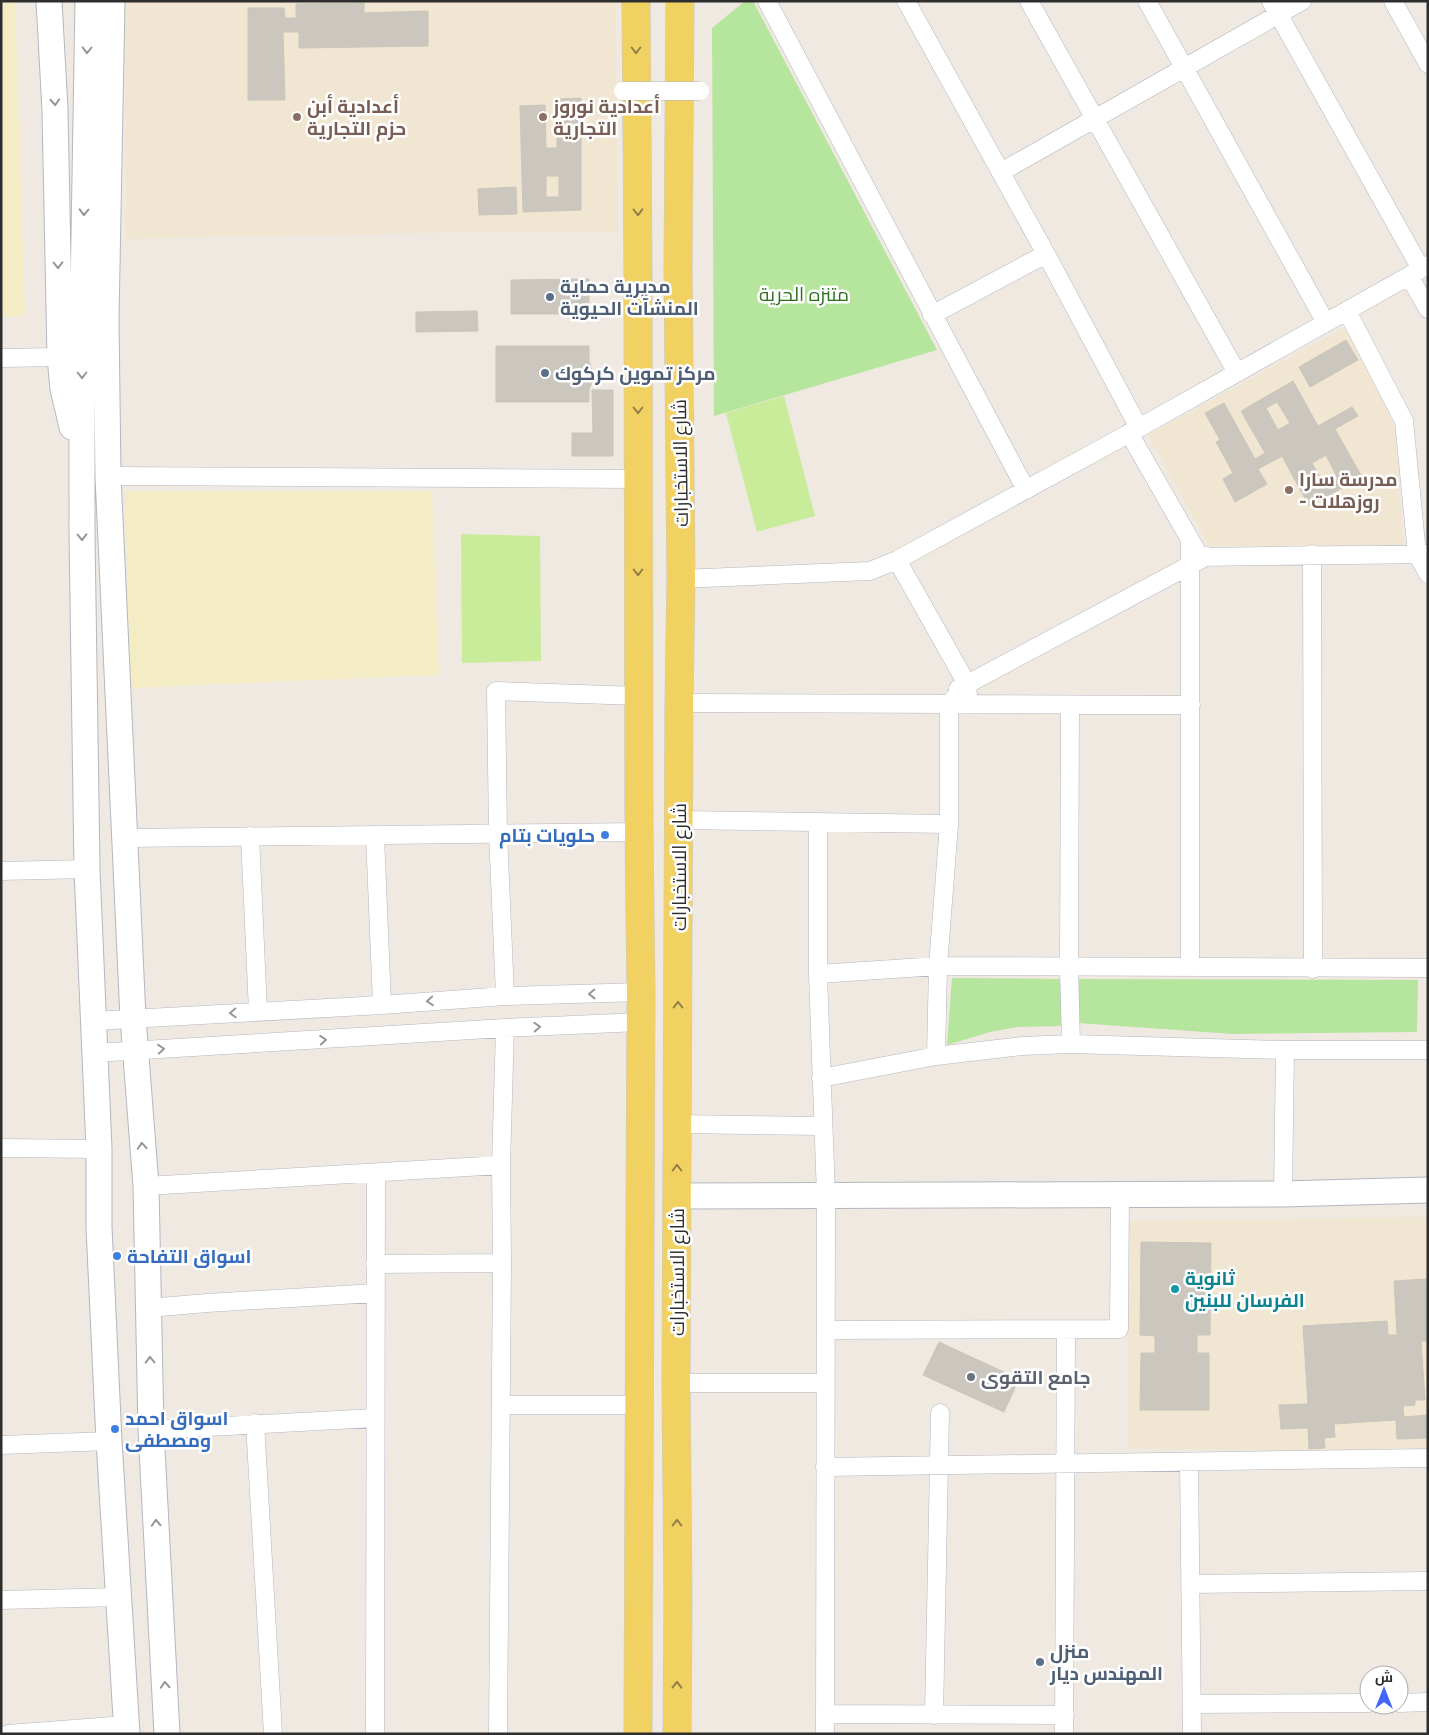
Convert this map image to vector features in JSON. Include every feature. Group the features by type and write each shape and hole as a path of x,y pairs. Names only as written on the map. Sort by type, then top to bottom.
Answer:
{"main road":[{"name":"شارع الاستخبارات","path":"636,1 638,696 641,992 638,1734"},
{"name":"شارع الاستخبارات","path":"677,1734 676,1383 681,579 678,267 680,1"},
{"path":"638,267 678,267"}],"street":[{"path":"49,1 55,110 62,389 82,467"},
{"path":"8,1734 126,1729 109,1441 99,1227 99,1149 87,869 82,354 88,1"},
{"path":"112,1 106,319 108,476 133,1018 146,1186 151,1430 167,1734"},
{"path":"767,1 1026,490"},
{"path":"906,1 1046,254 1196,555 1191,705 1190,967"},
{"path":"1029,1 1236,373"},
{"path":"1147,1 1326,323"},
{"path":"1000,172 1184,68 1274,8 1302,1"},
{"path":"1393,1 1428,64"},
{"path":"1274,8 1419,270 1428,309"},
{"path":"622,91 700,91"},
{"path":"932,315 1046,254"},
{"path":"681,579 870,571 896,560 1134,431 1419,270"},
{"path":"1347,311 1404,421 1422,554 1428,574"},
{"path":"1,358 60,357"},
{"path":"108,476 638,479"},
{"path":"1312,554 1313,969"},
{"path":"931,704 1196,555 1422,554"},
{"path":"896,560 967,684 968,704"},
{"path":"936,1056 938,966 948,824 949,704 967,684"},
{"path":"505,996 498,834 496,692 638,696"},
{"path":"679,703 1191,705"},
{"path":"1070,704 1069,967 1071,1044"},
{"path":"680,820 948,824"},
{"path":"818,823 818,974 826,1196 825,1734"},
{"path":"125,838 639,832"},
{"path":"375,835 382,1005"},
{"path":"250,836 258,1012"},
{"path":"1,871 87,869"},
{"path":"818,974 938,966 1428,968"},
{"path":"94,1021 382,1005 505,996 641,992"},
{"path":"94,1053 505,1028 640,1022"},
{"path":"498,1734 502,1263 501,1165 505,1028"},
{"path":"821,1078 936,1056 1022,1046 1071,1044 1285,1050 1428,1050 1428,1043"},
{"path":"1283,1194 1285,1050"},
{"path":"678,1124 823,1126"},
{"path":"1,1148 99,1149"},
{"path":"146,1186 501,1165"},
{"path":"375,1734 376,1173"},
{"path":"678,1196 1283,1194 1428,1190"},
{"path":"826,1330 1119,1329 1120,1195"},
{"path":"375,1264 502,1263"},
{"path":"148,1308 375,1293"},
{"path":"1064,1734 1066,1330"},
{"path":"676,1383 825,1383"},
{"path":"501,1405 638,1405"},
{"path":"934,1714 940,1413"},
{"path":"151,1430 375,1418"},
{"path":"255,1423 273,1734"},
{"path":"1,1445 109,1441"},
{"path":"825,1467 1428,1458"},
{"path":"1189,1462 1192,1734"},
{"path":"1191,1584 1428,1581"},
{"path":"1,1600 119,1597"},
{"path":"1409,1703 1428,1702"},
{"path":"1193,1704 1359,1703"},
{"path":"825,1714 1064,1715"}],"shaded area":[{"name":"أعدادية أبن حزم التجارية","path":"125,1 615,1 618,232 469,232 126,239"},
{"name":"مدرسة سارا - روزهلات","path":"1344,328 1371,369 1396,433 1403,545 1209,546 1148,435"},
{"path":"1428,1217 1428,1448 1274,1451 1129,1448 1127,1221"}],"green space":[{"name":"متنزه الحرية","path":"745,1 753,1 937,350 714,416 712,28"},
{"path":"784,396 815,516 757,532 726,413"},
{"path":"461,534 540,536 541,661 462,663"},
{"path":"952,978 1064,979 1064,1026 1018,1027 990,1032 947,1045"},
{"path":"1079,979 1418,980 1417,1032 1233,1034 1078,1023"}],"sand":[{"path":"1,1 15,1 25,316 1,317"},
{"path":"125,491 432,491 439,675 130,688"}],"building":[{"path":"364,3 364,13 428,11 428,46 299,48 299,32 283,32 285,100 248,100 248,8 284,8 285,18 296,18 296,4"},
{"path":"581,98 581,210 523,212 520,106 545,105 546,148 557,148 557,99","holes":["546,176 559,176 559,197 546,197"]},
{"path":"516,187 517,214 479,215 478,189"},
{"name":"مديرية حماية المنشآت الحيوية","path":"589,279 589,314 511,314 511,280"},
{"path":"477,311 478,331 416,332 416,312"},
{"path":"1346,340 1358,360 1310,387 1299,367"},
{"name":"مركز تموين كركوك","path":"496,346 589,346 589,361 594,375 589,389 589,402 496,402"},
{"path":"1293,381 1318,426 1352,407 1358,416 1335,429 1362,477 1309,506 1282,456 1258,469 1267,484 1235,502 1223,479 1233,473 1216,442 1220,440 1205,413 1224,403 1255,459 1265,453 1241,411","holes":["1277,402 1290,423 1278,430 1266,408","1326,455 1338,479 1325,486 1312,463"]},
{"path":"592,390 613,390 613,456 572,456 572,433 593,433"},
{"name":"ثانوية الفرسان للبنين","path":"1141,1242 1211,1243 1210,1335 1197,1335 1197,1353 1209,1353 1209,1410 1140,1410 1141,1353 1155,1353 1155,1336 1140,1335"},
{"path":"1426,1279 1428,1341 1421,1341 1425,1400 1415,1400 1415,1405 1403,1406 1404,1417 1428,1415 1428,1438 1397,1439 1396,1420 1334,1424 1335,1437 1324,1438 1325,1448 1309,1449 1308,1428 1281,1429 1279,1405 1308,1404 1303,1326 1387,1321 1388,1335 1397,1335 1394,1281"},
{"name":"جامع التقوى","path":"939,1342 1019,1379 1004,1412 923,1375"}],"place":[{"name":"أعدادية أبن حزم التجارية","path":"297,117"},
{"name":"أعدادية نوروز التجارية","path":"543,117"},
{"name":"مديرية حماية المنشآت الحيوية","path":"550,297"},
{"name":"مركز تموين كركوك","path":"545,373"},
{"name":"مدرسة سارا - روزهلات","path":"1289,490"},
{"name":"حلويات بتام","path":"605,835"},
{"name":"اسواق التفاحة","path":"117,1256"},
{"name":"ثانوية الفرسان للبنين","path":"1175,1289"},
{"name":"جامع التقوى","path":"971,1377"},
{"name":"اسواق احمد ومصطفى","path":"115,1429"},
{"name":"منزل المهندس ديار","path":"1040,1662"}]}
